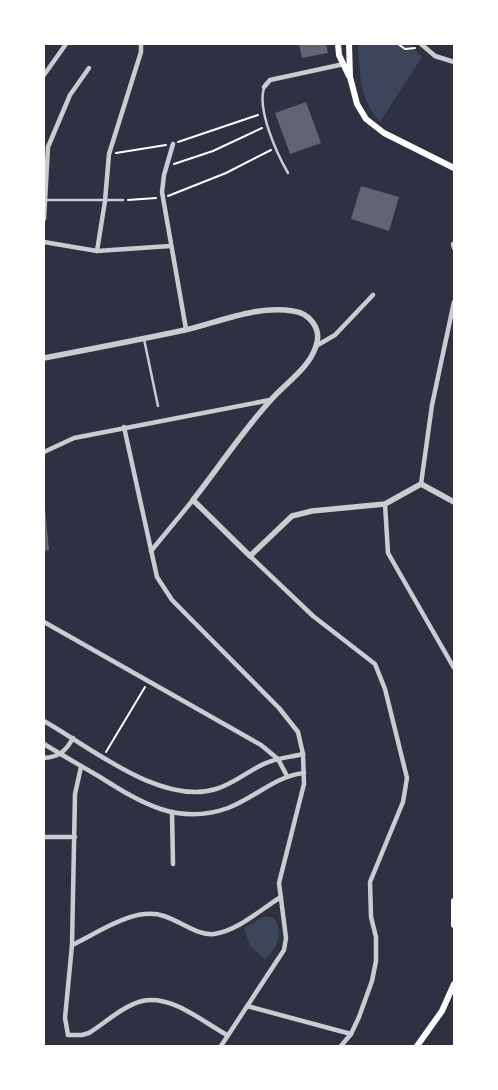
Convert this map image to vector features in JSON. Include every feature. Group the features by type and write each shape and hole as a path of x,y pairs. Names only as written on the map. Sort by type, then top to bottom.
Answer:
{"main road":[{"path":"338,44 346,63 361,113 371,124 384,133 454,168"},
{"path":"346,63 349,44"},
{"path":"454,901 454,925"},
{"path":"417,1046 442,1011 454,984"}],"street":[{"path":"44,75 66,44"},
{"path":"96,251 105,201 109,154 141,52 140,44"},
{"path":"421,44 435,56 454,62"},
{"path":"264,87 270,80 346,63"},
{"path":"44,219 48,146 70,95 88,68"},
{"path":"173,144 167,166 163,198 186,330"},
{"path":"44,242 96,251 170,246"},
{"path":"151,551 270,400 292,379 316,346 336,335 373,295"},
{"path":"421,484 432,405 454,302"},
{"path":"44,358 186,330 244,314 291,310 306,315 316,327 316,346"},
{"path":"44,452 74,438 270,400"},
{"path":"124,427 157,577 172,600 224,650 294,724 303,754 302,792 280,871 279,884 286,938 284,950 221,1046"},
{"path":"421,484 454,502"},
{"path":"250,556 292,516 312,511 385,504 421,484"},
{"path":"193,500 313,616 375,664 385,689 407,778 403,802 370,882 371,917 376,938 376,961 366,999 351,1034 341,1046"},
{"path":"385,504 388,552 454,668"},
{"path":"44,622 261,745 278,759 287,776"},
{"path":"44,721 148,782 164,789 190,792 216,789 278,759 303,754"},
{"path":"44,758 61,754 67,749 73,738"},
{"path":"44,744 142,803 172,812 202,814 217,811 241,802 287,776 304,773"},
{"path":"81,767 76,782 72,945 64,1018 68,1034 82,1035 89,1033 142,1001 156,1000 169,1003 227,1035"},
{"path":"172,812 173,864"},
{"path":"44,837 75,837"},
{"path":"72,945 120,922 144,914 163,916 206,934 215,934 233,928 281,897"},
{"path":"247,1006 351,1034"}],"lane":[{"path":"264,87 262,96 264,113 276,148 288,174"},
{"path":"46,200 123,200"},
{"path":"144,338 158,406"}],"path":[{"path":"398,44 405,49 412,49"},
{"path":"109,154 173,144 264,113"},
{"path":"167,166 213,151 268,125"},
{"path":"123,200 163,198 226,173 276,148"},
{"path":"103,756 148,682"}],"shaded area":[{"path":"358,44 409,44 422,57 380,122 364,95 360,76"},
{"path":"265,916 274,918 279,934 276,945 265,959 250,946 244,928"}],"building":[{"path":"299,44 326,44 328,53 302,58"},
{"path":"306,102 321,143 290,154 275,113"},
{"path":"361,186 399,197 389,231 351,219"},
{"path":"44,508 49,550 44,551"}]}
